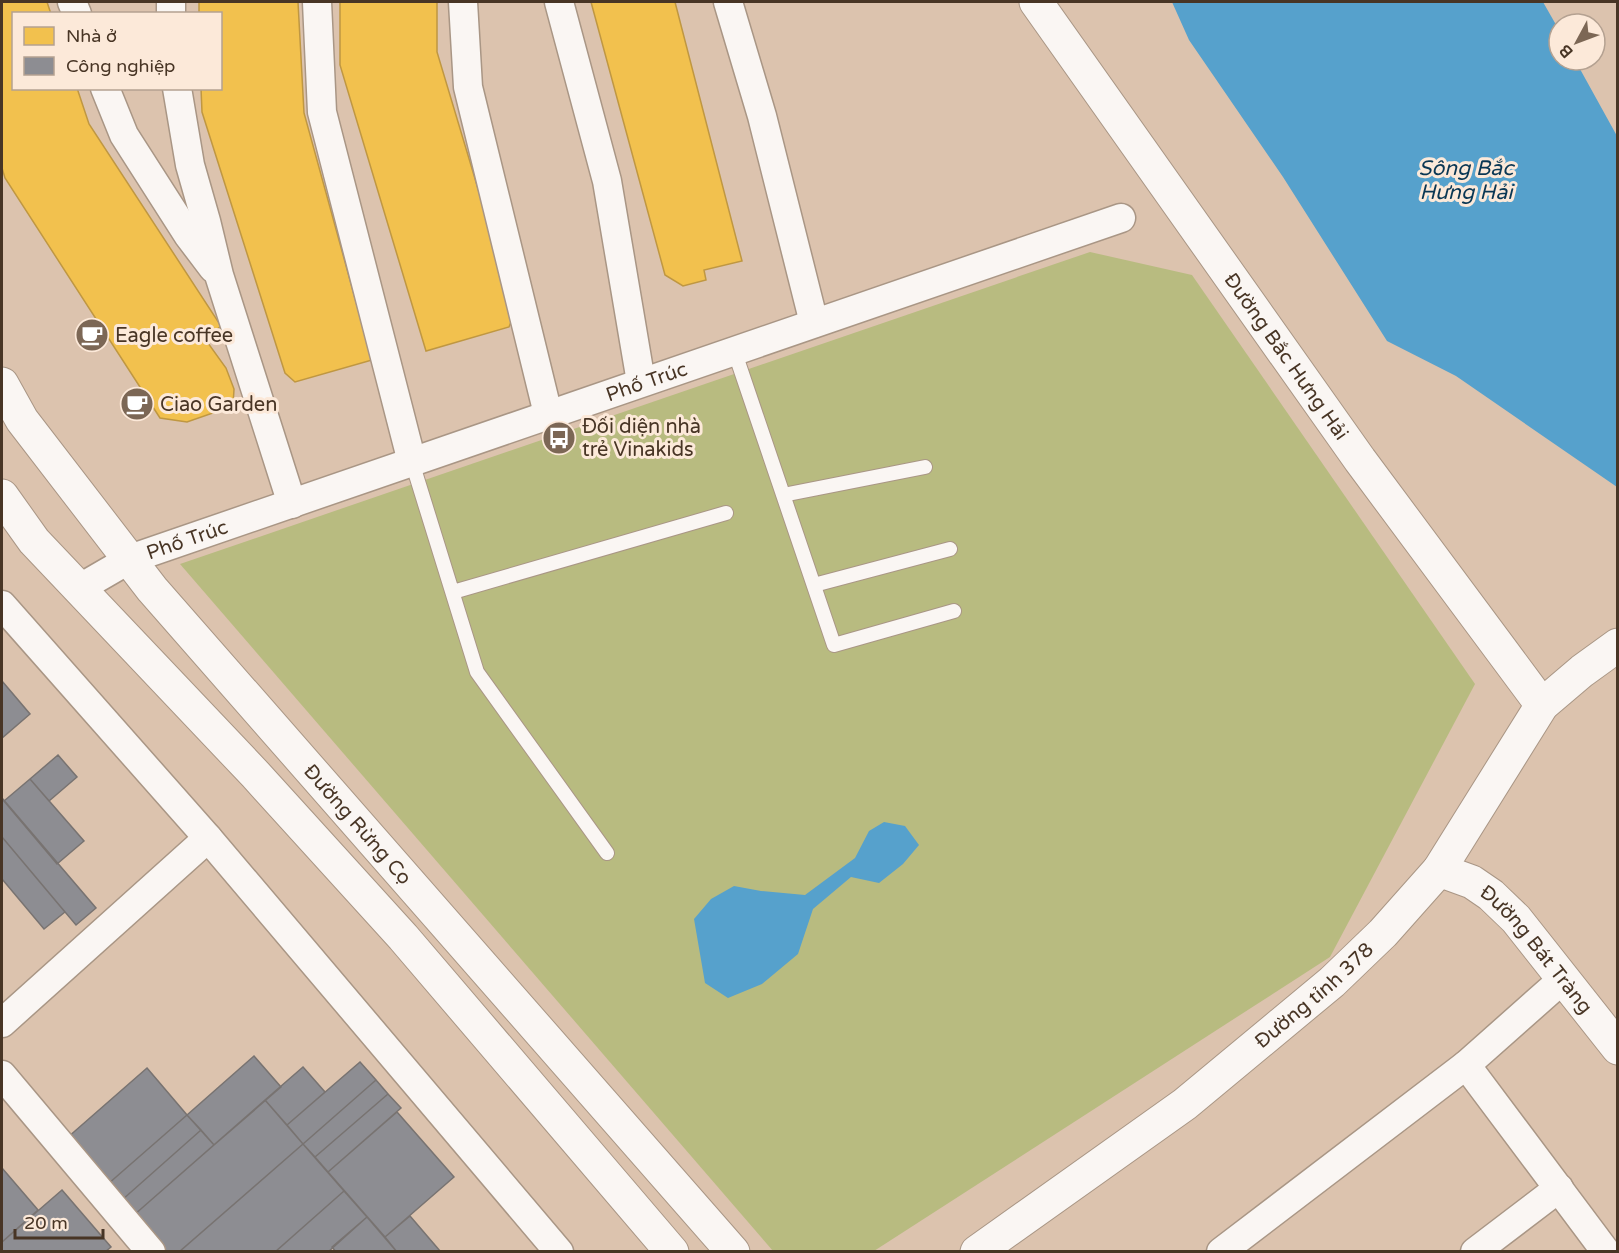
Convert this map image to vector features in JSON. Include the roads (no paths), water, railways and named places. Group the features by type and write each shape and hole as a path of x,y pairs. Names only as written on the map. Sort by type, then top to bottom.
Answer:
{"street":[{"path":"317,2 322,112 412,462"},
{"path":"463,2 468,87 548,414"},
{"path":"559,2 607,181 641,382"},
{"path":"728,2 762,116 814,323"},
{"name":"Đường Bắc Hưng Hải","path":"1036,2 1360,460 1542,705"},
{"path":"106,90 124,135 188,235 219,275"},
{"path":"177,90 190,165 219,275 292,504"},
{"name":"Phố Trúc","path":"80,588 130,559 1121,218"},
{"name":"Đường Rừng Cọ","path":"2,384 22,420 152,589 733,1251"},
{"path":"2,496 34,541 255,774 403,937 672,1251"},
{"path":"2,604 208,838 559,1251"},
{"name":"Đường tỉnh 378","path":"992,1248 1185,1104 1332,982 1383,933 1439,870 1542,705 1617,645"},
{"path":"2,1023 208,838"},
{"name":"Đường Bát Tràng","path":"1439,870 1472,882 1491,895 1516,919 1617,1048"},
{"path":"1221,1251 1466,1065 1563,979"},
{"path":"1466,1065 1606,1251"},
{"path":"2,1075 151,1251"},
{"path":"1475,1251 1559,1188"}],"lane":[{"path":"734,350 834,645 954,611"},
{"path":"412,462 477,672 607,853"},
{"path":"783,495 924,467"},
{"path":"453,592 726,513"},
{"path":"814,585 950,549"}],"water":[{"name":"Sông Bắc Hưng Hải","path":"1172,2 1543,2 1549,12 1547,72 1582,72 1617,136 1617,487 1456,376 1387,341 1283,177 1189,40"},
{"path":"884,822 905,826 919,845 903,864 879,883 851,877 813,909 798,954 762,984 728,998 705,983 694,919 711,899 734,886 805,895 855,858 869,831"}],"place":[{"name":"Eagle coffee","path":"92,335"},
{"name":"Ciao Garden","path":"137,404"},
{"name":"Đối diện nhà trẻ Vinakids","path":"559,438"}]}
